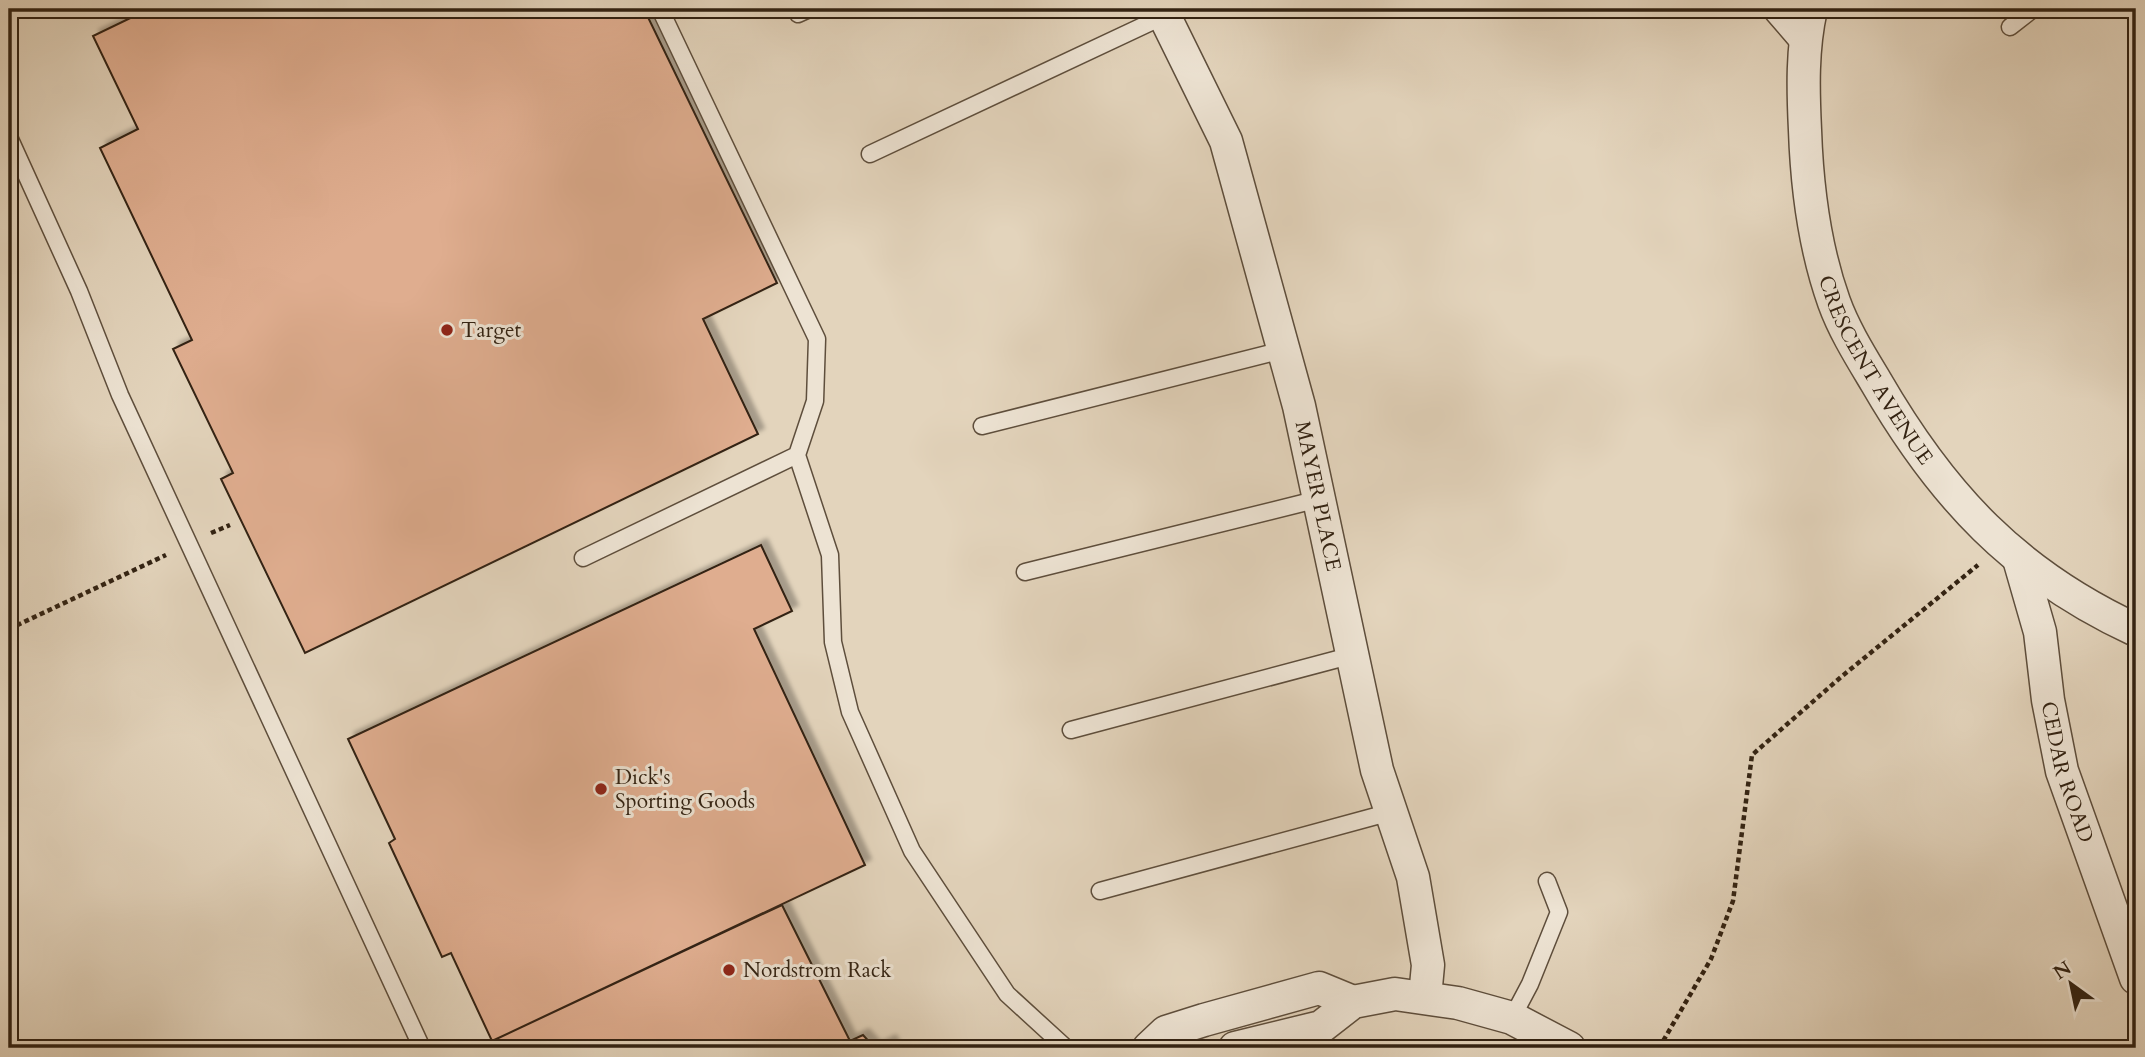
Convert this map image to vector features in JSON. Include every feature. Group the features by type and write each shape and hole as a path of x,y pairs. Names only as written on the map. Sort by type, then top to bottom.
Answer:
{"street":[{"path":"1780,9 1808,23"},
{"name":"MAYER PLACE","path":"1163,12 1226,141 1299,406 1377,770 1413,877 1428,965 1425,997"},
{"name":"CRESCENT AVENUE","path":"1808,23 1803,88 1807,185 1816,240 1835,304 1899,422 1935,474 1964,508 2011,552 2096,611 2136,630"},
{"name":"CEDAR ROAD","path":"2011,552 2040,632 2048,700 2062,771 2136,978"},
{"path":"1149,1048 1166,1032 1319,988 1353,1002"},
{"path":"1235,1048 1321,1027 1353,1002 1395,994 1458,1003 1512,1018 1569,1048"}],"lane":[{"path":"660,9 817,339 816,401 797,455 830,555 832,642 850,712 912,851 1007,994 1066,1048"},
{"path":"2010,27 2033,9"},
{"path":"870,154 1163,12"},
{"path":"9,137 79,291 120,395 422,1048"},
{"path":"982,426 1283,350"},
{"path":"583,558 797,455"},
{"path":"1025,572 1319,499"},
{"path":"1071,730 1353,655"},
{"path":"1100,891 1391,812"},
{"path":"1512,1018 1530,984 1559,912 1547,881"}],"path":[{"path":"9,629 230,525"},
{"path":"1659,1048 1710,960 1733,901 1752,755 1841,677 2011,552"}],"building":[{"name":"Target","path":"149,9 644,9 777,283 703,319 758,434 305,653 221,479 233,473 173,349 192,340 100,148 138,129 93,36"},
{"name":"Dick's Sporting Goods","path":"761,545 792,611 754,629 865,865 492,1041 451,953 442,957 389,843 395,839 348,739"},
{"name":"Nordstrom Rack","path":"782,905 850,1041 863,1035 875,1048 496,1048 492,1041"},
{"name":"Nordstrom Rack","path":"890,1041 894,1048 876,1048"}],"place":[{"name":"Target","path":"447,330"},
{"name":"Dick's Sporting Goods","path":"601,789"},
{"name":"Nordstrom Rack","path":"729,970"}]}
